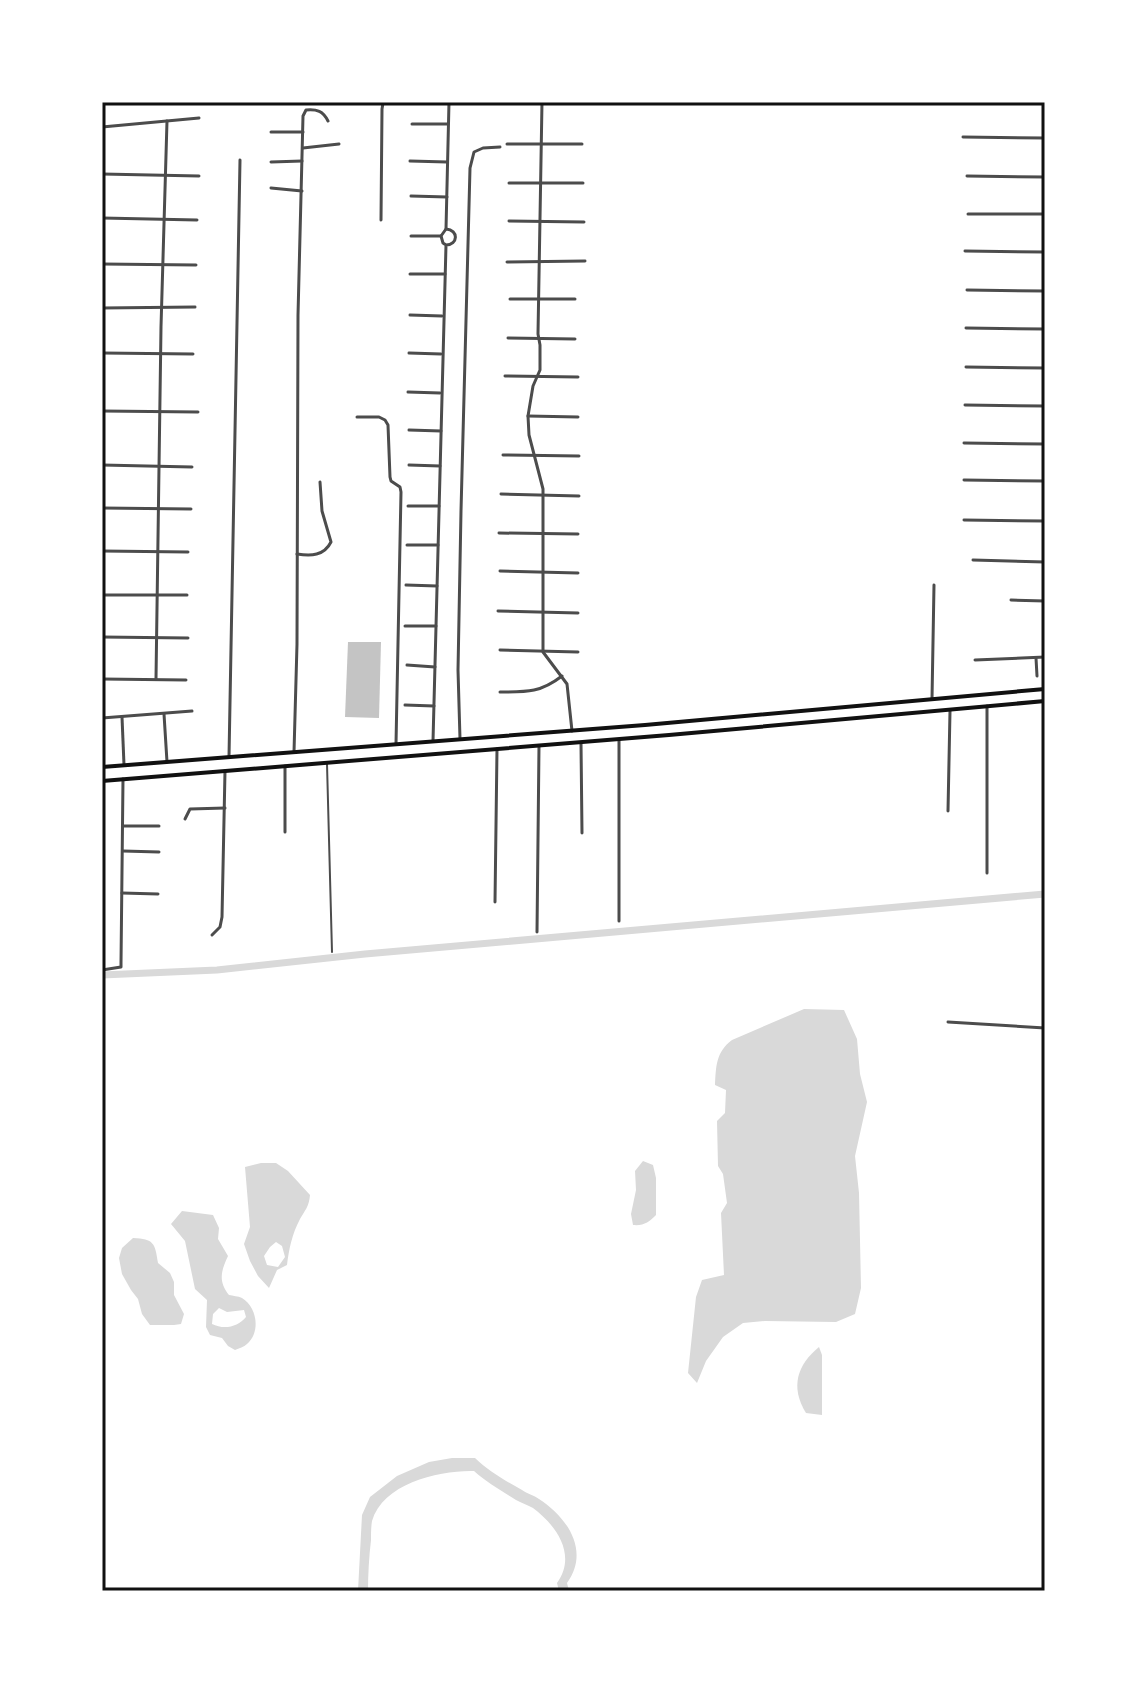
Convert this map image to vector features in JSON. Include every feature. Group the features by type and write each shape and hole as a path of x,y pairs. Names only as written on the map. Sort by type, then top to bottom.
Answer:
{"main road":[{"path":"102,767 572,731 1045,689"},
{"path":"102,781 619,740 1045,701"}],"street":[{"path":"381,220 382,109 383,103 387,102"},
{"path":"441,236 446,229 449,102"},
{"path":"512,102 518,102"},
{"path":"542,102 539,221 541,358 528,416 529,435 543,496 543,652 567,684 572,731"},
{"path":"294,752 303,116 306,110 322,112 328,121"},
{"path":"102,127 199,118"},
{"path":"156,679 167,121"},
{"path":"412,124 448,124"},
{"path":"271,132 303,132"},
{"path":"963,137 1045,138"},
{"path":"303,148 339,144"},
{"path":"507,144 582,144"},
{"path":"460,739 462,434 471,158 478,149 500,147"},
{"path":"229,757 240,160"},
{"path":"271,162 302,161"},
{"path":"410,161 447,162"},
{"path":"102,174 199,176"},
{"path":"967,176 1045,177"},
{"path":"509,183 583,183"},
{"path":"271,188 302,191"},
{"path":"411,196 447,197"},
{"path":"968,214 1045,214"},
{"path":"102,218 197,220"},
{"path":"509,221 584,222"},
{"path":"446,229 455,233 456,238 451,245 446,245"},
{"path":"411,236 441,236"},
{"path":"433,741 446,245 441,236"},
{"path":"965,251 1045,252"},
{"path":"507,262 585,261"},
{"path":"102,264 196,265"},
{"path":"410,274 445,274"},
{"path":"967,290 1045,291"},
{"path":"510,299 575,299"},
{"path":"102,308 195,307"},
{"path":"410,315 444,316"},
{"path":"966,328 1045,329"},
{"path":"508,338 575,339"},
{"path":"102,353 193,354"},
{"path":"409,353 443,354"},
{"path":"966,367 1045,368"},
{"path":"505,376 578,377"},
{"path":"408,392 442,393"},
{"path":"965,405 1045,406"},
{"path":"102,411 198,412"},
{"path":"528,416 578,417"},
{"path":"357,417 379,417 388,425 390,477 401,492 396,744"},
{"path":"409,430 441,431"},
{"path":"964,443 1045,444"},
{"path":"503,455 579,456"},
{"path":"102,465 192,467"},
{"path":"409,465 440,466"},
{"path":"964,480 1045,481"},
{"path":"297,554 311,556 330,547 322,511 320,482"},
{"path":"501,494 579,496"},
{"path":"408,506 439,506"},
{"path":"102,508 191,509"},
{"path":"964,520 1045,521"},
{"path":"499,533 578,534"},
{"path":"407,545 438,545"},
{"path":"102,551 188,552"},
{"path":"973,560 1045,562"},
{"path":"500,571 578,573"},
{"path":"406,585 437,586"},
{"path":"932,699 934,585"},
{"path":"102,595 187,595"},
{"path":"1011,600 1045,601"},
{"path":"498,611 578,613"},
{"path":"405,626 436,626"},
{"path":"102,637 188,638"},
{"path":"500,650 578,652"},
{"path":"975,660 1045,657"},
{"path":"1036,658 1037,676"},
{"path":"407,665 435,667"},
{"path":"500,692 534,691 562,676"},
{"path":"102,679 186,680"},
{"path":"405,705 434,706"},
{"path":"987,706 987,873"},
{"path":"948,811 950,710"},
{"path":"102,718 192,711"},
{"path":"164,713 167,762"},
{"path":"122,717 124,765"},
{"path":"619,740 619,921"},
{"path":"581,743 582,833"},
{"path":"537,932 539,746"},
{"path":"495,902 497,749"},
{"path":"285,766 285,832"},
{"path":"212,935 220,927 224,893 225,771"},
{"path":"102,970 121,967 123,779"},
{"path":"185,819 190,809 225,808"},
{"path":"123,826 159,826"},
{"path":"123,851 159,852"},
{"path":"122,893 158,894"},
{"path":"948,1022 1045,1028"}],"lane":[{"path":"327,763 332,952"}],"shaded area":[{"path":"804,1009 844,1010 857,1039 860,1074 867,1102 855,1156 861,1288 855,1314 836,1322 743,1323 723,1337 706,1361 697,1383 688,1373 696,1297 702,1280 724,1275 721,1213 727,1203 723,1174 718,1166 717,1121 725,1113 726,1090 715,1085 718,1060 732,1040"},
{"path":"643,1161 653,1165 656,1215 646,1223 633,1225 631,1214 636,1190 635,1171"},
{"path":"276,1163 310,1195 293,1236 287,1265 277,1270 269,1288 258,1276 244,1244 250,1227 245,1167","holes":["276,1242 282,1246 285,1257 278,1267 267,1265 264,1256 270,1247"]},
{"path":"182,1211 213,1215 219,1228 218,1239 228,1256 222,1271 223,1285 229,1295 247,1302 254,1313 256,1327 244,1346 235,1350 222,1338 210,1335 206,1327 207,1300 195,1289 185,1241 171,1224","holes":["219,1308 227,1312 244,1310 246,1317 230,1326 212,1324 213,1314"]},
{"path":"133,1238 152,1243 158,1263 170,1273 174,1295 184,1314 181,1324 150,1325 142,1314 138,1299 122,1274 119,1258 122,1248"},
{"path":"819,1347 822,1355 822,1415 806,1413 797,1385 805,1361"},
{"path":"475,1458 497,1476 537,1498 567,1525 576,1547 574,1571 567,1583 569,1591 559,1591 557,1583 563,1572 565,1552 550,1523 533,1508 474,1471 460,1471 414,1481 388,1497 378,1508 372,1521 368,1591 358,1591 362,1515 370,1497 397,1476 429,1462"}],"building":[{"path":"348,642 381,642 379,718 345,717"}],"waterway":[{"path":"102,975 217,970 365,954 1045,894"}]}
